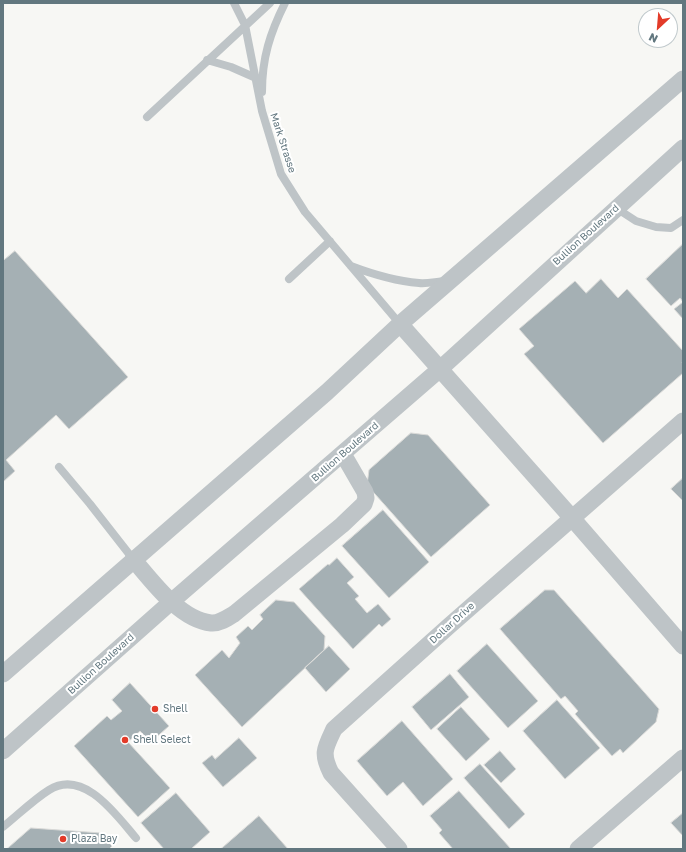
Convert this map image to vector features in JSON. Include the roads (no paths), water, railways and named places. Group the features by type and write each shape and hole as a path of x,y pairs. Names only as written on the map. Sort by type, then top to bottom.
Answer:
{"street":[{"path":"3,674 133,559 327,392 400,324 683,79"},
{"name":"Bullion Boulevard","path":"3,751 171,602 440,369 683,148"},
{"path":"400,324 683,646"},
{"name":"Dollar Drive","path":"399,849 331,773 325,761 325,752 334,729 683,421"},
{"path":"133,559 171,602 188,614 211,623 223,620 234,614 342,525 364,504 366,498 363,486 343,454"},
{"path":"578,849 683,758"}],"lane":[{"name":"Mark Strasse","path":"234,3 245,25 262,111 281,174 305,212 400,324"},
{"path":"147,117 270,3"},
{"path":"262,111 262,73 268,45 276,21 285,3"},
{"path":"207,60 232,67 256,78"},
{"path":"616,208 636,221 656,227 671,228 683,220"},
{"path":"289,278 330,241"},
{"path":"349,264 366,272 405,281 420,283 452,280"},
{"path":"59,467 133,559"},
{"path":"3,827 50,789 70,785 82,787 95,794 112,810 136,838"}],"place":[{"name":"Shell","path":"155,709"},
{"name":"Shell Select","path":"125,740"},
{"name":"Plaza Bay","path":"63,839"}]}
